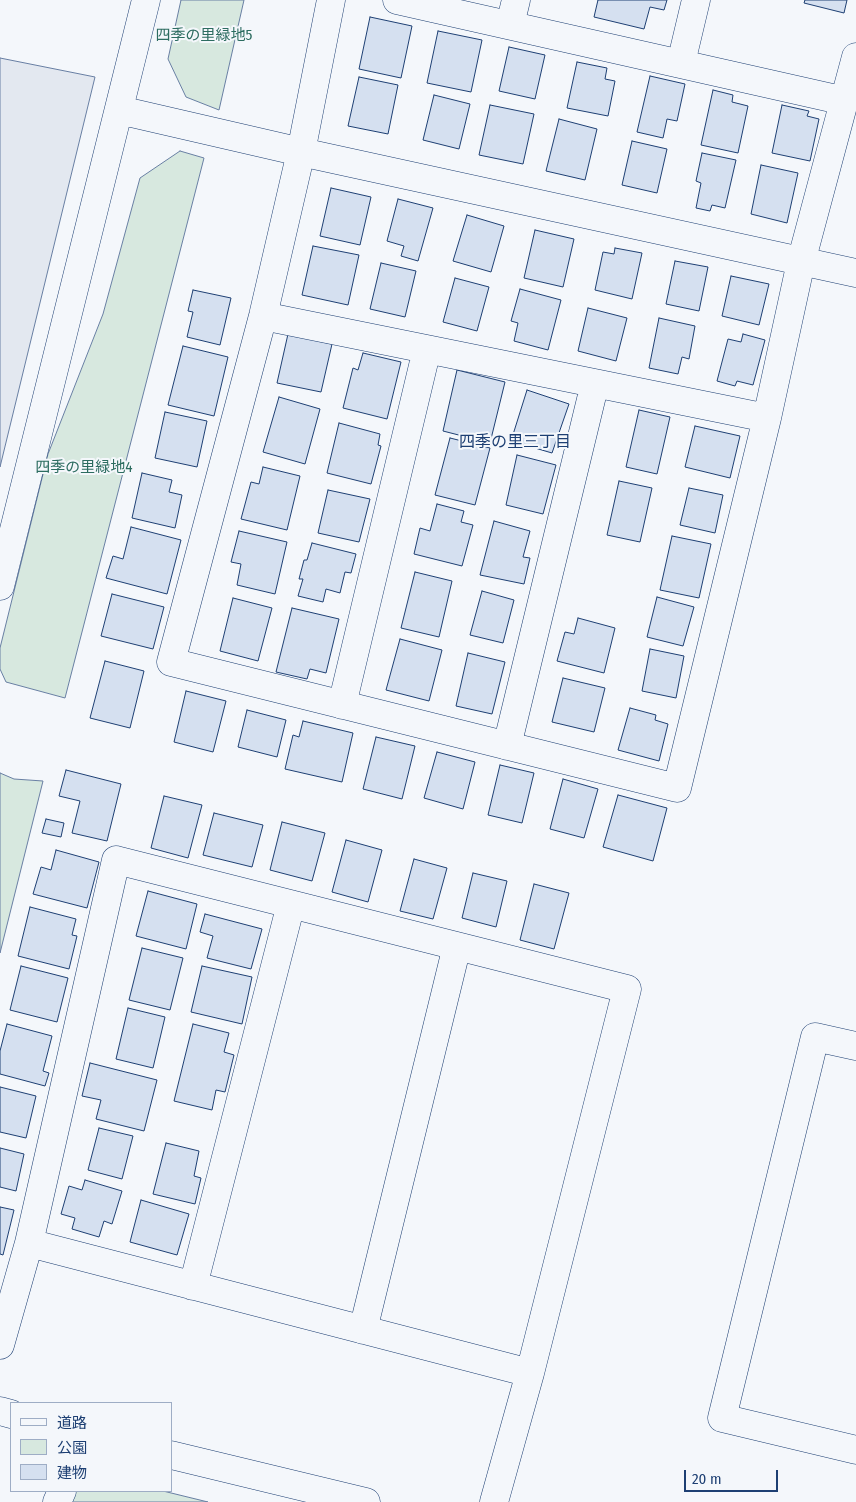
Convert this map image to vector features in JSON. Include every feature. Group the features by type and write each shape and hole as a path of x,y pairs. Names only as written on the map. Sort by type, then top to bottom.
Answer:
{"street":[{"path":"0,586 146,0"},
{"path":"331,0 300,152 263,316 171,662 676,788 767,418 801,262 856,57"},
{"path":"397,0 513,12 681,63 845,101"},
{"path":"681,63 696,0"},
{"path":"119,110 300,152 856,273"},
{"path":"263,316 767,418"},
{"path":"342,705 427,349"},
{"path":"507,746 595,383"},
{"path":"0,1345 29,1243 116,860 628,989 530,1374 494,1502"},
{"path":"193,1286 291,904"},
{"path":"363,1330 456,946"},
{"path":"856,1046 815,1036 722,1418 856,1450"},
{"path":"29,1243 530,1374"},
{"path":"172,1455 366,1502"}],"green space":[{"name":"四季の里緑地5","path":"181,0 244,0 219,110 186,97 168,59"},
{"name":"四季の里緑地4","path":"180,151 204,158 65,698 6,682 0,669 0,648 48,454 103,314 140,178"},
{"path":"0,773 14,779 43,781 0,953"},
{"path":"71,1492 167,1492 208,1502 66,1502"}],"shaded area":[{"path":"0,58 95,77 0,467"}],"building":[{"path":"598,0 667,0 664,10 650,7 644,29 594,17"},
{"path":"805,0 847,0 844,13 804,3"},
{"path":"370,17 412,26 401,78 359,69"},
{"path":"438,31 482,40 471,92 427,83"},
{"path":"509,47 545,55 535,99 499,91"},
{"path":"577,62 607,68 605,79 615,81 608,116 567,108"},
{"path":"650,76 685,84 677,121 667,119 663,138 637,132"},
{"path":"359,77 398,85 388,134 348,126"},
{"path":"713,90 733,95 732,102 748,106 738,153 701,145"},
{"path":"434,95 470,104 459,149 423,140"},
{"path":"490,105 534,114 523,164 479,155"},
{"path":"782,105 809,111 807,116 819,119 810,161 772,153"},
{"path":"559,119 597,129 585,180 546,171"},
{"path":"632,141 667,149 657,193 622,185"},
{"path":"702,153 736,160 725,208 712,205 710,211 696,208 701,183 696,181"},
{"path":"761,165 798,173 787,223 751,214"},
{"path":"331,188 371,197 360,245 320,236"},
{"path":"398,199 433,208 418,261 401,256 404,246 387,241"},
{"path":"467,215 504,226 491,272 453,261"},
{"path":"535,230 574,239 563,287 524,278"},
{"path":"313,246 359,255 348,305 302,295"},
{"path":"615,248 642,253 632,299 595,290 603,252 614,254"},
{"path":"675,261 708,267 699,311 666,304"},
{"path":"381,263 416,271 405,317 370,309"},
{"path":"731,276 769,284 759,325 722,316"},
{"path":"455,278 489,287 477,331 443,322"},
{"path":"520,289 561,300 548,350 514,341 518,323 511,321"},
{"path":"193,290 231,298 220,345 187,337 193,312 188,311"},
{"path":"588,308 627,318 616,361 578,351"},
{"path":"659,318 695,326 689,359 682,357 678,374 649,368"},
{"path":"288,334 332,344 321,392 277,383"},
{"path":"743,334 765,340 753,385 737,381 735,386 717,381 728,339 741,342"},
{"path":"183,346 228,357 214,416 168,405"},
{"path":"363,353 401,362 387,419 343,408 353,368 358,370"},
{"path":"457,370 505,382 490,443 443,431"},
{"path":"527,390 569,404 552,453 511,441"},
{"path":"279,397 320,409 305,464 263,452"},
{"path":"639,410 670,417 657,474 626,467"},
{"path":"165,412 207,421 197,467 155,458"},
{"path":"339,423 380,434 378,445 381,446 371,484 327,473"},
{"path":"695,426 740,436 730,478 685,467"},
{"path":"450,438 490,448 475,505 435,495"},
{"path":"517,455 556,465 543,514 506,505"},
{"path":"263,467 300,476 287,530 241,519 251,482 259,484"},
{"path":"142,473 172,480 169,492 182,495 175,528 132,518"},
{"path":"619,481 652,488 640,542 607,535"},
{"path":"689,488 723,495 715,533 680,525"},
{"path":"328,490 370,499 359,542 318,533"},
{"path":"437,504 464,511 461,522 473,525 462,566 414,554 420,528 430,531"},
{"path":"494,521 530,531 523,557 530,558 524,584 480,575"},
{"path":"131,527 181,540 167,594 106,578 113,556 123,559"},
{"path":"239,531 287,542 275,594 237,585 241,564 231,562"},
{"path":"672,536 711,544 699,598 660,590"},
{"path":"312,543 356,554 351,573 345,572 340,593 326,589 323,602 298,596 303,579 299,579 304,560 307,560"},
{"path":"415,572 452,581 439,637 401,628"},
{"path":"482,591 514,600 503,643 470,635"},
{"path":"112,594 164,607 153,649 101,636"},
{"path":"657,597 694,607 683,646 647,637"},
{"path":"233,598 272,608 258,661 220,651"},
{"path":"292,608 339,619 326,673 310,669 307,679 276,672"},
{"path":"578,618 615,628 604,673 557,661 565,632 574,634"},
{"path":"400,639 442,650 429,701 386,690"},
{"path":"650,649 684,656 676,698 642,691"},
{"path":"468,653 505,662 492,714 456,706"},
{"path":"105,661 144,671 130,728 90,718"},
{"path":"563,678 605,688 594,732 552,722"},
{"path":"186,691 226,701 213,752 174,742"},
{"path":"630,708 656,715 655,720 668,724 659,761 618,750"},
{"path":"247,710 286,720 277,757 238,747"},
{"path":"303,721 353,733 342,782 285,769 293,735 299,737"},
{"path":"376,737 415,746 402,799 363,789"},
{"path":"437,752 475,762 463,809 424,798"},
{"path":"500,765 534,773 522,823 488,815"},
{"path":"66,770 121,784 107,841 72,833 80,801 59,796"},
{"path":"563,779 598,789 584,838 550,829"},
{"path":"618,795 667,808 653,861 603,847"},
{"path":"164,796 202,805 188,858 151,848"},
{"path":"214,813 263,825 252,867 203,855"},
{"path":"46,819 64,823 61,837 42,833"},
{"path":"282,822 325,833 312,881 270,870"},
{"path":"346,840 382,850 368,902 332,892"},
{"path":"56,850 99,862 87,908 33,894 41,867 51,870"},
{"path":"414,859 447,868 433,919 400,911"},
{"path":"473,873 507,881 496,927 462,918"},
{"path":"534,884 569,893 554,949 520,940"},
{"path":"148,891 197,904 186,949 136,936"},
{"path":"30,907 76,919 72,935 77,936 69,969 18,956"},
{"path":"205,914 262,929 251,969 207,958 213,936 200,932"},
{"path":"142,948 183,958 170,1010 129,1000"},
{"path":"21,966 68,978 57,1022 10,1010"},
{"path":"202,966 252,977 242,1024 191,1012"},
{"path":"128,1008 165,1017 153,1068 116,1059"},
{"path":"7,1024 52,1036 43,1071 49,1073 45,1086 0,1074 0,1051"},
{"path":"193,1024 229,1033 224,1052 234,1055 225,1092 216,1090 212,1110 174,1101"},
{"path":"90,1063 157,1080 144,1131 96,1119 101,1100 82,1096"},
{"path":"0,1087 36,1096 26,1138 0,1132"},
{"path":"99,1128 133,1136 122,1179 88,1170"},
{"path":"166,1143 199,1151 194,1176 201,1178 195,1204 153,1194"},
{"path":"0,1148 24,1154 16,1191 0,1187"},
{"path":"85,1180 122,1191 112,1224 104,1221 99,1237 72,1229 75,1218 61,1214 69,1186 82,1190"},
{"path":"141,1200 189,1214 177,1255 130,1242"},
{"path":"0,1207 14,1210 3,1255 0,1254"}],"district":[{"name":"四季の里三丁目","path":"515,443"}]}
